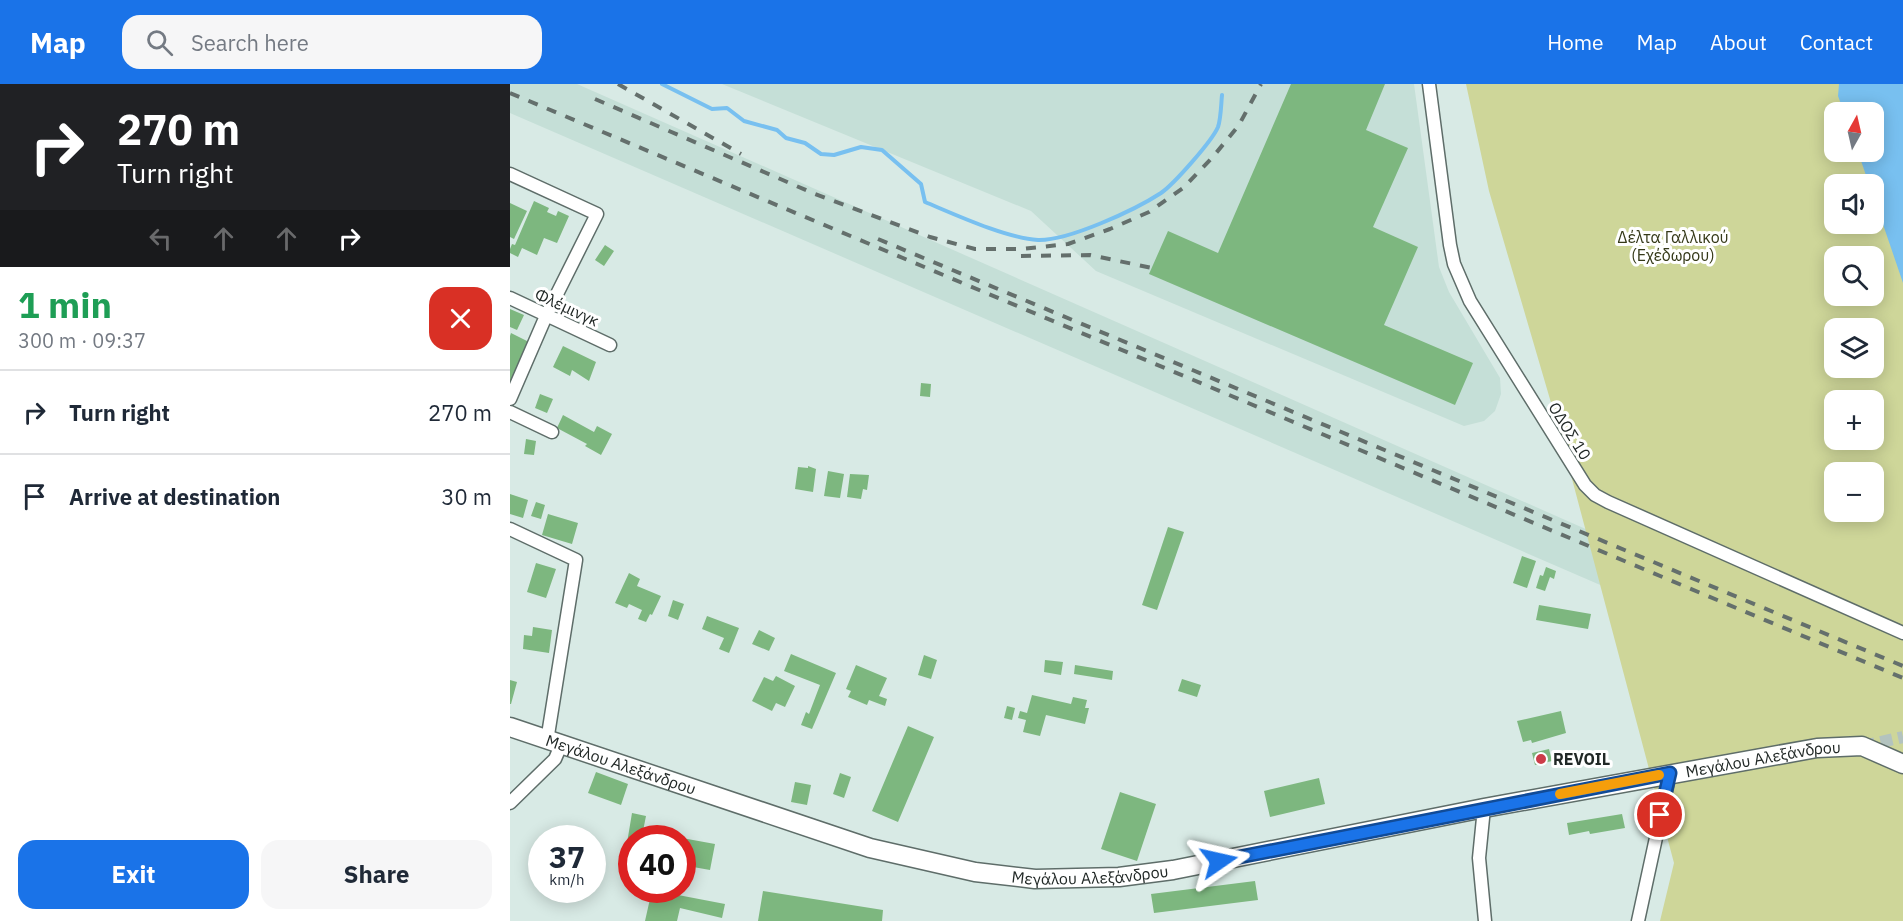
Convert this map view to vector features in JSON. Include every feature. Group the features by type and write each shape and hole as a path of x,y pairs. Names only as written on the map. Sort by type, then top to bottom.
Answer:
{"street":[{"name":"ΟΔΟΣ 10","path":"1429,84 1454,264 1480,318 1585,485 1595,495 1608,502 1903,633"},
{"path":"510,174 597,214 546,316 510,399"},
{"name":"Φλέμινγκ","path":"510,298 610,345"},
{"path":"510,412 552,432"},
{"path":"510,529 576,560 554,743 555,759 510,803"},
{"name":"Μεγάλου Αλεξάνδρου","path":"510,727 897,856 975,872 1035,879 1119,877 1173,870 1484,808 1818,748 1862,746 1903,764"},
{"path":"1638,921 1670,773"},
{"path":"1484,808 1479,858 1485,921"}],"shaded area":[{"path":"510,84 577,84 1903,669 1903,716 510,113"},
{"path":"722,84 1414,84 1439,267 1449,292 1500,378 1501,394 1495,411 1484,421 1464,426 1096,271 1031,211"}],"green space":[{"name":"Δέλτα Γαλλικού (Εχέδωρου)","path":"1466,84 1903,84 1903,921 1660,921 1674,863 1559,430 1489,191"}],"water":[{"path":"1839,84 1903,84 1903,283 1884,227 1884,174 1866,174 1861,162 1884,162 1884,102 1840,102 1838,96"}],"building":[{"path":"1291,84 1385,84 1366,130 1408,148 1373,227 1418,247 1384,325 1473,363 1455,405 1149,274 1168,231 1218,253"},
{"path":"534,201 549,208 547,212 556,216 558,211 569,216 557,243 544,238 537,255 522,248 518,257 510,253 510,249 512,244 515,245"},
{"path":"510,203 527,211 514,239 510,237"},
{"path":"605,245 614,251 604,266 595,260"},
{"path":"510,309 524,315 517,330 510,327"},
{"path":"511,333 533,344 510,389 510,336"},
{"path":"563,346 596,362 589,381 572,370 570,376 553,367"},
{"path":"921,383 931,384 930,397 920,396"},
{"path":"540,394 553,399 547,413 535,408"},
{"path":"563,415 594,432 597,426 612,434 601,455 585,446 587,444 557,428"},
{"path":"526,439 536,441 534,455 524,454"},
{"path":"808,466 816,469 813,492 795,489 798,467 808,468"},
{"path":"828,471 844,474 840,498 824,496"},
{"path":"850,474 869,475 867,490 863,489 861,499 847,497"},
{"path":"510,494 528,500 523,518 510,514"},
{"path":"536,502 545,505 541,519 531,516"},
{"path":"548,514 578,523 572,544 542,535"},
{"path":"1168,527 1184,532 1157,610 1142,605"},
{"path":"1522,556 1536,561 1527,588 1513,583"},
{"path":"536,563 556,569 546,598 527,592"},
{"path":"1546,567 1556,571 1554,579 1550,577 1545,591 1536,588 1540,575 1543,576"},
{"path":"629,573 640,579 637,586 661,596 646,622 638,619 642,610 629,604 627,608 615,603"},
{"path":"673,600 684,604 678,620 668,616"},
{"path":"1539,605 1591,614 1588,629 1536,620"},
{"path":"707,616 739,628 729,653 719,649 724,638 702,629"},
{"path":"533,627 552,630 549,653 523,649 524,635 532,636"},
{"path":"759,630 775,638 769,651 752,644"},
{"path":"791,654 836,673 812,729 801,725 806,712 809,714 820,685 784,671"},
{"path":"924,655 937,660 931,679 918,675"},
{"path":"1045,660 1063,662 1061,675 1044,672"},
{"path":"856,665 887,678 879,696 887,699 885,706 869,700 867,705 848,697 851,691 846,689"},
{"path":"1075,665 1113,671 1112,680 1074,674"},
{"path":"776,676 795,686 785,707 776,703 772,711 752,701 764,677 773,681"},
{"path":"1182,679 1201,685 1197,697 1178,691"},
{"path":"510,680 517,682 511,704 510,704"},
{"path":"1032,695 1071,704 1073,697 1087,700 1085,708 1089,708 1085,724 1046,715 1040,736 1023,732 1026,720 1018,718 1020,711 1027,713"},
{"path":"1007,706 1015,708 1012,720 1004,718"},
{"path":"1561,711 1566,733 1532,743 1531,740 1523,742 1517,721"},
{"path":"908,726 934,737 898,822 872,811"},
{"path":"1549,749 1552,761 1535,765 1532,753"},
{"path":"596,772 628,784 621,805 588,793"},
{"path":"840,773 851,777 844,798 833,794"},
{"path":"1319,778 1325,804 1270,817 1264,791"},
{"path":"795,782 811,785 807,805 791,802"},
{"path":"1120,792 1156,804 1137,861 1101,849"},
{"path":"632,813 646,816 644,825 630,825"},
{"path":"1622,814 1625,828 1569,835 1567,823"},
{"path":"696,841 715,844 710,870 696,868"},
{"path":"1255,881 1258,900 1154,913 1151,894"},
{"path":"763,891 883,910 882,921 758,921"},
{"path":"696,898 725,904 722,918 680,908 677,921 645,921 649,903 696,903"}],"waterway":[{"path":"662,84 712,109 727,108 744,121 777,130 786,138 805,143 821,154 834,155 861,147 882,150 921,184 925,202 996,231 1038,240 1051,239 1083,230 1119,216 1161,193 1192,162 1218,127 1222,95"}],"tunnel":[{"path":"1863,746 1903,737"}],"railway":[{"path":"618,84 741,154"},
{"path":"595,99 815,194 930,237 975,249 1022,249 1068,244 1149,212 1183,188 1212,158 1239,125 1261,84"},
{"path":"510,93 1903,678"},
{"path":"878,239 1903,666"},
{"path":"1021,256 1090,255 1152,268"}],"slow traffic":[{"path":"1560,794 1659,775"}],"place":[{"name":"REVOIL","path":"1541,759"}],"route":[{"path":"1219,861 1670,773 1660,815"}]}
